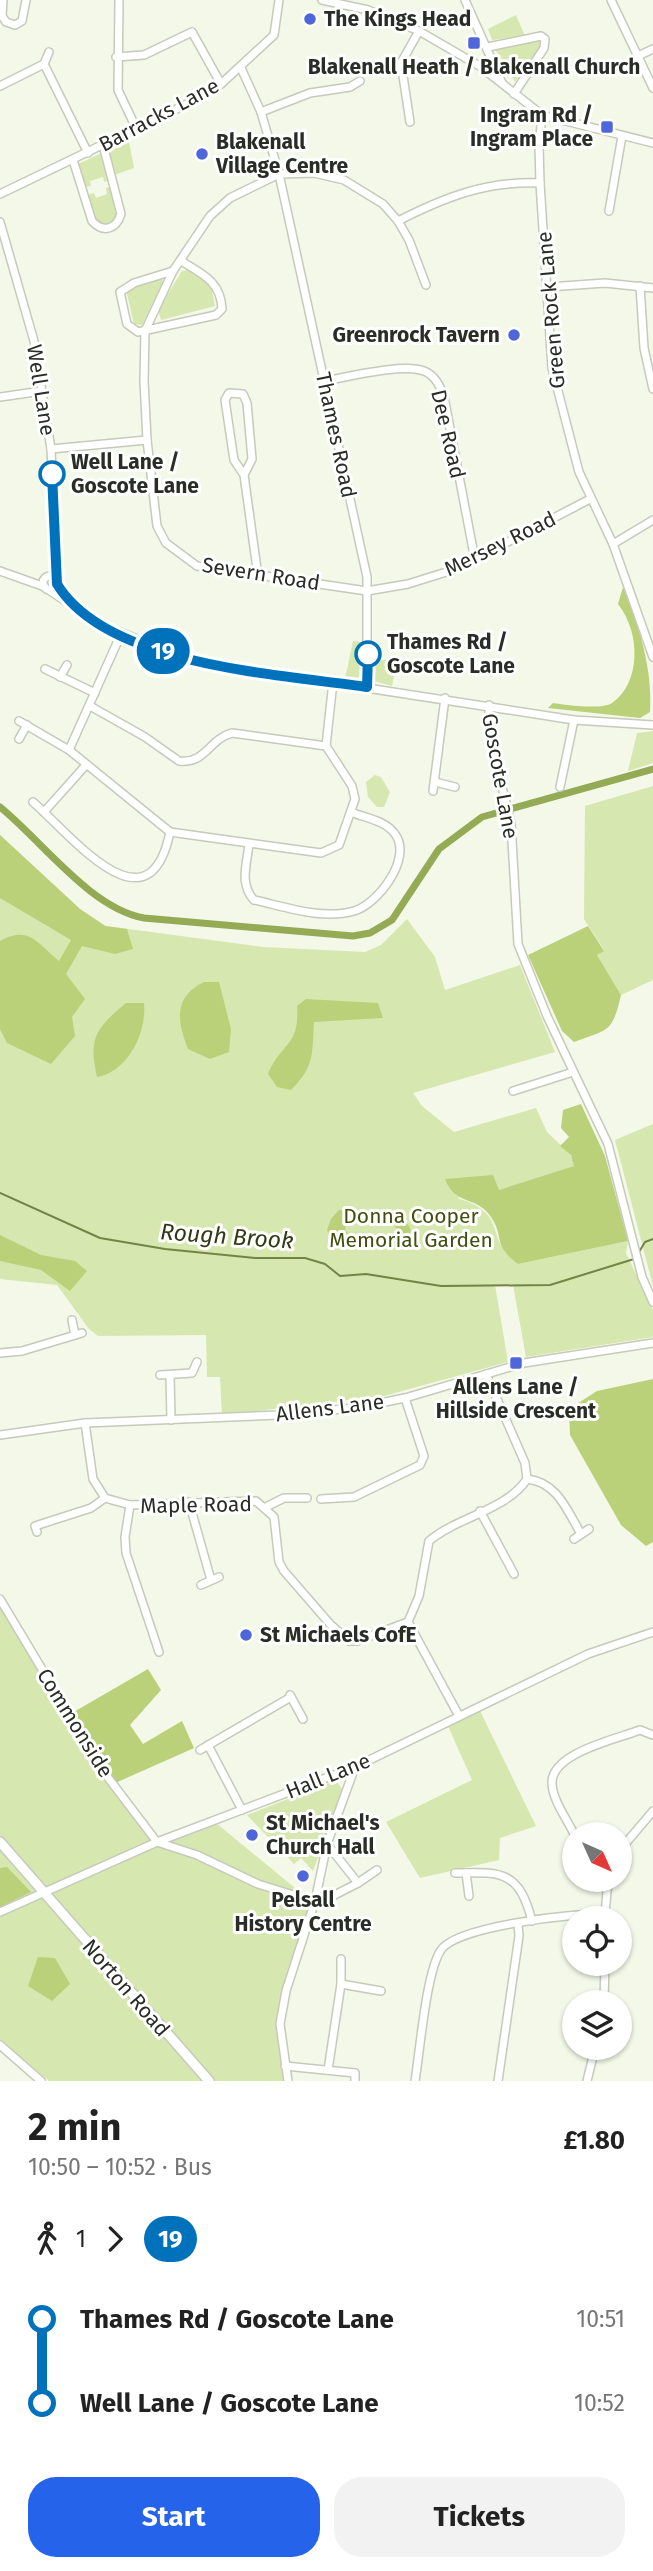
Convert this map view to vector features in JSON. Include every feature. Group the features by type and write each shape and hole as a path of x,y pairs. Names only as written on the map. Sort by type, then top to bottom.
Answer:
{"main road":[{"name":"Norton Road","path":"0,1842 209,2081"}],"street":[{"path":"3,0 2,16 6,22 15,25 22,21 26,0"},
{"path":"119,0 116,57 118,90 136,128"},
{"name":"Barracks Lane","path":"0,194 88,153 221,84 274,35 279,0"},
{"path":"324,0 368,10 419,31 481,67 542,115 653,143"},
{"path":"465,0 503,83"},
{"path":"611,0 653,88"},
{"path":"410,122 401,63 419,31"},
{"path":"116,57 144,55 192,32 221,84"},
{"path":"481,67 489,50 541,36 545,39 544,48 514,94"},
{"path":"638,56 653,49"},
{"path":"0,86 44,64 49,52"},
{"path":"44,64 88,153"},
{"name":"Thames Road","path":"241,68 261,111 279,174 367,591 367,687"},
{"path":"261,111 310,93 350,87 360,81"},
{"path":"408,110 417,107"},
{"name":"Green Rock Lane","path":"542,115 538,146 552,368 579,472 613,544 653,657"},
{"path":"609,211 622,136"},
{"path":"73,160 92,221 99,227 111,228 117,225 121,214 103,145"},
{"path":"279,174 314,173 344,180 383,204 398,221 409,240 426,285"},
{"name":"Severn Road","path":"279,174 230,198 210,216 173,271 145,331 147,440 157,526 166,544 197,566 367,591"},
{"path":"398,221 450,195 513,182 540,183"},
{"name":"Well Lane","path":"0,222 31,331 51,449 55,562 50,583"},
{"path":"173,271 134,283 120,292 127,324 138,332 216,315 222,309 221,298 213,281 181,261"},
{"path":"548,287 605,284 653,288"},
{"path":"640,286 644,348 653,389"},
{"name":"Dee Road","path":"324,381 410,369 426,372 437,381 444,397 475,560"},
{"path":"0,397 42,391"},
{"path":"244,475 253,459 247,403 243,394 229,393 225,400 234,460 244,475 258,576"},
{"path":"51,449 147,440"},
{"name":"Mersey Road","path":"367,591 408,584 475,560 590,499"},
{"path":"613,544 653,520"},
{"path":"0,571 32,582 50,583"},
{"name":"Goscote Lane","path":"50,583 65,600 87,617 121,635 192,661 489,705 489,735 509,803 518,944 573,1072 608,1144 653,1302"},
{"path":"69,750 121,635"},
{"path":"60,677 67,665"},
{"path":"45,669 95,693"},
{"path":"19,721 69,750 170,832 328,852 339,845 353,813 354,792 326,746 333,682"},
{"path":"433,791 445,698"},
{"path":"489,705 574,720 653,725"},
{"path":"90,706 145,737 179,761 199,759 221,737 232,733 326,746"},
{"path":"560,788 574,720"},
{"path":"19,739 27,725"},
{"path":"44,812 86,765"},
{"path":"435,782 455,787"},
{"path":"33,802 84,849 128,879 144,877 156,870 164,858 170,832"},
{"path":"249,844 244,879 254,901 318,914 354,911 386,888 400,850 396,835 389,828 353,813"},
{"path":"513,1091 573,1072"},
{"path":"0,1353 22,1351 78,1334 72,1320"},
{"name":"Allens Lane","path":"0,1435 85,1423 342,1409 405,1398 562,1355 653,1343"},
{"path":"160,1375 192,1373 197,1362"},
{"path":"459,1716 408,1622 419,1597 429,1541 522,1488 527,1479 525,1463 486,1374"},
{"path":"170,1375 171,1420"},
{"path":"326,1497 354,1497 420,1465 424,1456 405,1398"},
{"path":"37,1532 35,1526 91,1508 105,1498 93,1479 85,1423"},
{"path":"527,1479 545,1483 555,1492 577,1536 589,1529"},
{"name":"Maple Road","path":"105,1498 130,1505 257,1501 267,1507 274,1517 279,1562 342,1637 357,1641 408,1622"},
{"path":"298,1498 298,1507"},
{"path":"267,1507 276,1500 307,1498"},
{"path":"190,1502 215,1578 201,1585"},
{"path":"130,1505 125,1537 126,1553 158,1637 159,1651"},
{"path":"480,1511 513,1574"},
{"name":"Commonside","path":"0,1599 103,1770 157,1842"},
{"name":"Hall Lane","path":"0,1912 157,1842 355,1767 599,1649 653,1632"},
{"path":"200,1750 290,1696 303,1719"},
{"path":"568,1822 552,1787 557,1767 568,1757 640,1730 653,1735"},
{"path":"208,1745 242,1810"},
{"path":"288,2081 280,2024 286,1991 315,1901 327,1844 355,1767"},
{"path":"632,1836 653,1811"},
{"path":"157,1842 197,1855 258,1884 315,1901 332,1898 377,1870"},
{"path":"327,1844 358,1883"},
{"path":"455,1873 499,1872 510,1879 527,1902 532,1921"},
{"path":"466,1873 468,1896"},
{"path":"415,2081 433,1969 445,1944 463,1935 562,1918"},
{"path":"498,2081 519,1936 518,1924"},
{"path":"328,2070 341,1984 341,1959"},
{"path":"341,1984 381,1991"},
{"path":"0,2045 41,2081"},
{"path":"587,2081 593,2060"},
{"path":"285,2066 355,2073 355,2081"}],"green space":[{"path":"516,15 525,36 492,40 488,29"},
{"path":"539,40 541,47 515,82 495,49"},
{"path":"129,142 134,168 114,175 107,150"},
{"path":"102,153 110,180 104,182 103,177 90,181 91,186 85,187 78,164"},
{"path":"112,186 119,215 116,222 104,227 94,220 87,195 94,193 96,198 107,194 106,188"},
{"path":"187,270 211,285 215,306 161,320 158,310 182,271"},
{"path":"161,277 163,282 142,325 134,324 126,290"},
{"path":"623,587 644,648 650,712 640,718 548,708 553,703 607,705 622,694 633,671 635,657 631,629 618,604"},
{"path":"353,641 363,642 362,674 356,680 345,679"},
{"path":"375,660 397,660 392,686 374,681"},
{"path":"653,731 653,763 628,771 637,733"},
{"path":"375,775 381,777 390,792 384,807 377,807 368,797 366,782"},
{"path":"653,786 653,980 621,995 597,955 604,950 584,919 585,806"},
{"name":"Donna Cooper Memorial Garden","path":"0,835 80,909 106,926 263,947 365,952 381,945 407,919 435,957 445,990 520,965 555,1052 413,1093 422,1106 454,1132 536,1108 547,1132 571,1155 575,1166 499,1190 457,1198 484,1211 491,1219 501,1245 518,1264 628,1241 626,1253 653,1310 653,1337 526,1357 513,1285 495,1285 508,1362 384,1396 222,1415 220,1377 207,1377 206,1335 98,1336 89,1329 57,1285 0,1279"},
{"path":"0,835 80,909 105,926 127,929 133,949 115,954 82,946 66,974 85,999 72,1017 75,1036 51,1064 7,1043 0,1029 0,941 18,935 32,938 59,961 71,940 0,898"},
{"path":"588,926 604,951 597,955 621,995 615,1017 607,1028 574,1042 562,1031 528,955"},
{"path":"204,982 219,982 231,1029 229,1052 210,1059 188,1049 180,1019 182,1002 194,988"},
{"path":"306,999 378,1003 383,1018 314,1022 311,1059 304,1074 291,1090 277,1087 268,1074 293,1037 297,1006"},
{"path":"126,1003 144,1003 139,1038 118,1067 97,1077 94,1043 97,1035 101,1027"},
{"path":"581,1104 605,1156 628,1241 518,1264 505,1252 495,1224 486,1210 455,1193 445,1179 493,1175 499,1190 574,1166 571,1155 560,1146 569,1137 561,1128 563,1110"},
{"path":"653,1124 653,1286 615,1140"},
{"path":"339,1210 351,1211 358,1216 346,1225 345,1230 356,1240 354,1248 331,1241 327,1230 331,1219"},
{"path":"392,1213 407,1223 411,1230 403,1246 391,1250 385,1245 398,1231 388,1216"},
{"path":"0,1235 41,1255 75,1261 87,1271 70,1291 41,1270 0,1261"},
{"path":"653,1379 653,1542 646,1546 621,1525 570,1435 569,1409 597,1391"},
{"path":"0,1600 88,1750 156,1842 216,1823 312,1902 282,1990 276,2023 284,2081 213,2081 44,1893 205,2081 49,2081 0,2041"},
{"path":"148,1669 161,1690 130,1725 143,1744 182,1721 194,1748 113,1784 72,1713"},
{"path":"480,1711 536,1826 500,1838 499,1860 420,1878 386,1822 472,1780 448,1726"},
{"path":"336,1780 343,1791 313,1871 301,1858 294,1864 247,1815"},
{"path":"7,1867 31,1892 0,1907 0,1868"},
{"path":"38,1957 55,1958 70,1984 52,2001 28,1986"}],"waterway":[{"path":"0,807 68,872 124,912 144,918 353,936 370,933 392,920 439,849 482,817 653,769"},
{"name":"Rough Brook","path":"0,1193 100,1238 165,1249 255,1258 305,1258 325,1264 340,1276 366,1274 441,1286 550,1285 634,1259"},
{"name":"Rough Brook","path":"639,1252 645,1242 653,1239"}],"bus line":[{"name":"19","path":"52,474 57,584 65,600 97,623 121,635 192,661 367,687 368,654"}],"place":[{"name":"The Kings Head","path":"310,19"},
{"name":"Blakenall Heath / Blakenall Church","path":"474,43"},
{"name":"Ingram Rd / Ingram Place","path":"607,127"},
{"name":"Blakenall Village Centre","path":"202,154"},
{"name":"Greenrock Tavern","path":"514,335"},
{"name":"Well Lane / Goscote Lane","path":"52,474"},
{"name":"Thames Rd / Goscote Lane","path":"368,654"},
{"name":"Allens Lane / Hillside Crescent","path":"516,1363"},
{"name":"St Michaels CofE","path":"246,1635"},
{"name":"St Michael's Church Hall","path":"252,1835"},
{"name":"Pelsall History Centre","path":"303,1876"}]}
